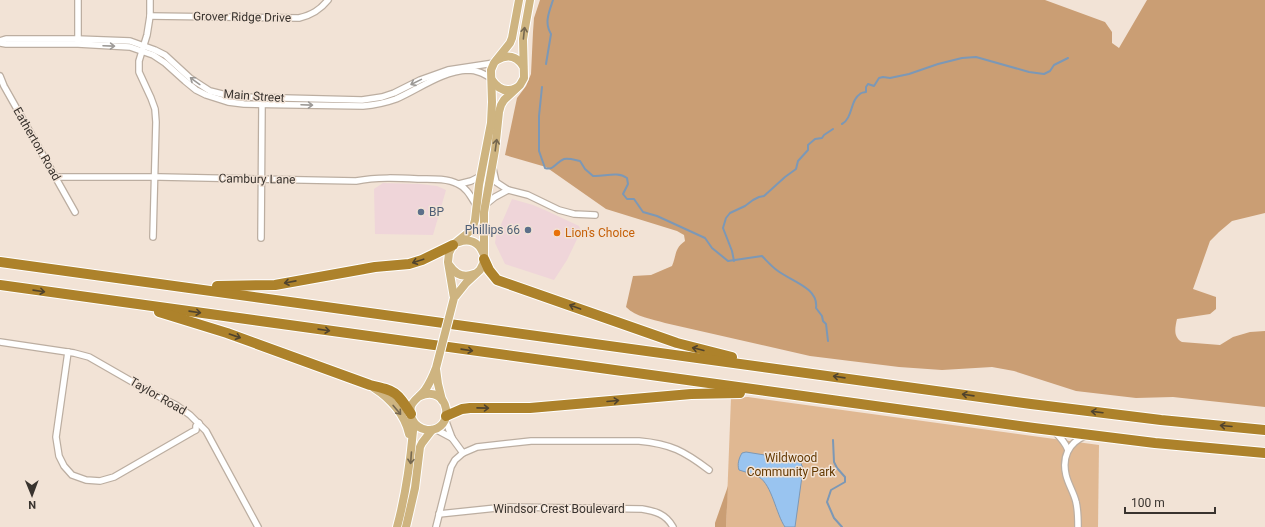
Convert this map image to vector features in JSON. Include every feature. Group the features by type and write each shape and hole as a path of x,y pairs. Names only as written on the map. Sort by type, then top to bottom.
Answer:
{"highway":[{"path":"186,287 275,285 375,267 409,264 422,260 456,243"},
{"path":"484,256 489,270 497,280 677,343 748,360 762,366"},
{"path":"0,262 1097,412 1265,430"},
{"path":"0,285 1089,435 1265,453"},
{"path":"131,303 227,333 370,385 386,389 398,395 411,416"},
{"path":"446,418 462,408 530,408 691,394 774,392"}],"main road":[{"path":"454,298 483,265 484,256 480,205 480,176 491,124 491,70 512,38 519,0"},
{"path":"397,527 409,475 413,428 411,416 412,405 429,383 436,368 454,298 448,262 449,253 456,243 473,227 492,167 501,105 504,100 522,83 524,78 523,39 530,0"},
{"path":"495,62 504,57 513,57 523,66"},
{"path":"491,79 496,86 504,90 513,90 518,87"},
{"path":"456,243 468,240 474,242 479,245 484,256"},
{"path":"448,262 452,270 460,275 469,276 477,272"},
{"path":"411,416 415,424 426,430 433,429 442,424 446,418 446,407 442,400 436,368"},
{"path":"370,385 387,398 405,420 411,444"},
{"path":"420,396 432,394 442,400"},
{"path":"406,527 415,488 420,447 433,429"}],"street":[{"path":"78,0 78,42"},
{"path":"150,0 150,16 144,49 139,61 139,72 155,109 156,122 153,237"},
{"name":"Grover Ridge Drive","path":"150,16 299,18 314,14 328,0"},
{"name":"Main Street","path":"0,42 6,39 78,42 144,49 165,55 190,78 210,91 225,95 244,97 355,100 373,99 394,93 420,80 448,70 495,62"},
{"name":"Main Street","path":"144,49 165,63 196,90 228,102 244,104 375,105 385,103 432,81 459,71 475,71 482,73 491,79"},
{"name":"Eatherton Road","path":"0,76 4,86 75,212"},
{"path":"261,238 262,104"},
{"path":"492,167 496,182 508,190 528,195 559,210 574,214 595,215"},
{"path":"459,184 471,181 480,176"},
{"name":"Cambury Lane","path":"56,177 154,177 356,181 396,178 436,179 459,184"},
{"path":"459,184 468,191 480,205 508,190"},
{"name":"Taylor Road","path":"0,342 68,352 89,357 176,405 190,415 206,431 258,527"},
{"path":"68,352 56,437 59,456 64,466 72,475 86,480 100,481 114,477 196,430 198,424"},
{"path":"446,418 452,438 463,452"},
{"path":"433,429 452,438"},
{"path":"1053,430 1062,438 1068,450 1065,470 1078,507 1078,527"},
{"path":"1068,450 1078,439 1089,435"},
{"path":"436,527 451,467 455,460 463,452 477,447 531,441 639,441 662,444 671,447 689,455 710,470"},
{"name":"Windsor Crest Boulevard","path":"439,514 506,507 642,508 657,512 664,516 673,527"}],"shaded area":[{"path":"540,0 1045,0 1105,22 1112,32 1112,43 1119,48 1147,0 1265,0 1265,213 1232,221 1210,241 1193,289 1216,297 1216,309 1210,314 1177,319 1175,329 1177,338 1182,342 1220,345 1233,337 1250,332 1265,331 1265,407 1173,397 1136,398 1076,391 1014,371 992,367 942,370 899,367 810,356 665,323 634,313 626,307 633,276 651,275 672,266 677,249 685,241 684,235 677,231 606,209 546,167 505,155 517,98 526,86 531,74 534,18"},
{"path":"383,183 420,184 437,186 446,190 433,235 375,234 374,189"},
{"path":"512,199 533,205 579,226 581,231 567,260 554,280 505,264 495,243 496,236"},
{"path":"728,486 726,527 715,527 715,523"}],"green space":[{"name":"Wildwood Community Park","path":"748,397 1099,445 1098,527 726,527 731,398"}],"water":[{"path":"746,452 796,460 801,463 803,469 795,527 785,527 771,493 763,481 757,476 739,470 738,463 740,457 742,453"}],"waterway":[{"path":"546,64 551,34 548,26 548,17 553,0"},
{"path":"842,124 848,118 857,97 861,93 866,92 866,87 868,84 874,86 879,78 890,78 909,74 938,64 962,58 976,57 1029,72 1044,74 1050,71 1054,65 1068,58"},
{"path":"542,87 539,116 539,151 545,168 551,168 561,160 570,159 580,161 585,169 593,176 623,176 627,178 628,184 623,194 627,199 634,199 643,212 657,216 705,238 712,248 728,261 762,256 783,275 803,286 813,295 816,301 816,308 826,324 828,341"},
{"path":"734,261 732,251 723,228 726,218 730,213 745,206 753,200 764,196 796,169 798,161 808,150 808,145 815,139 822,138 833,129"},
{"path":"833,440 834,462 845,477 845,482 831,490 827,502 834,518 842,527"}],"place":[{"name":"BP","path":"421,212"},
{"name":"Phillips 66","path":"528,230"},
{"name":"Lion's Choice","path":"557,233"}]}
